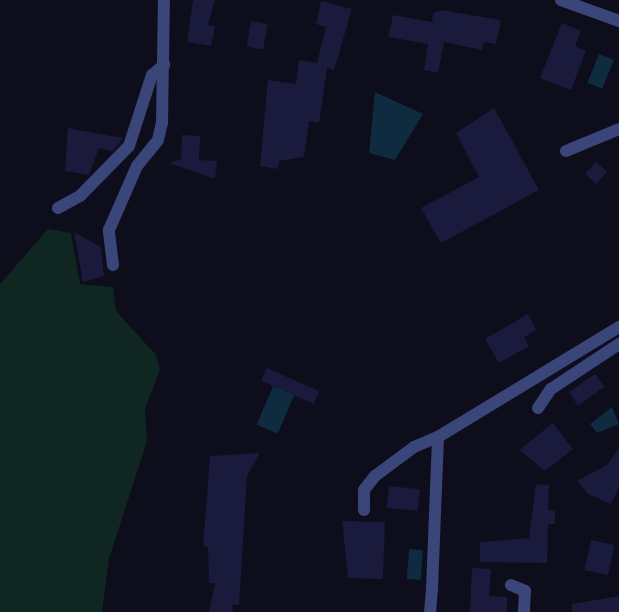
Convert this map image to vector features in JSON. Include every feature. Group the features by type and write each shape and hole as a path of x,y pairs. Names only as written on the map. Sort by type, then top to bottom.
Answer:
{"street":[{"path":"113,266 109,230 136,166 158,140 164,65 164,0"},
{"path":"561,0 619,21"},
{"path":"58,208 81,196 129,146 152,75 164,65"},
{"path":"566,151 619,129"},
{"path":"364,510 364,490 375,476 414,447 438,437 619,327"},
{"path":"538,408 551,389 619,344"},
{"path":"430,612 438,437"},
{"path":"511,585 525,591 524,612"}],"green space":[{"path":"48,229 71,233 80,284 113,287 116,311 156,355 160,369 145,409 147,441 109,559 102,612 0,612 0,284"}],"water":[{"path":"599,54 614,60 602,89 587,83"},
{"path":"375,92 423,114 395,160 369,153"},
{"path":"273,386 294,395 278,434 257,425"},
{"path":"612,407 619,424 597,433 590,424"},
{"path":"409,549 423,550 421,580 407,579"}],"building":[{"path":"193,0 215,0 208,25 215,26 211,46 187,42"},
{"path":"321,1 352,9 334,70 327,68 319,123 309,121 304,157 279,161 278,169 260,166 268,80 296,84 299,60 317,63 326,27 316,24"},
{"path":"441,10 501,20 496,44 484,42 482,50 444,42 438,73 424,70 428,44 388,37 393,15 432,22 433,13"},
{"path":"251,21 268,24 263,50 246,47"},
{"path":"562,23 581,31 575,46 586,51 571,90 540,78"},
{"path":"494,108 539,190 441,243 421,208 479,177 456,133"},
{"path":"68,128 123,138 113,151 99,148 89,175 65,171"},
{"path":"182,135 200,136 199,160 217,161 215,179 169,163 181,159"},
{"path":"596,162 607,172 596,184 585,174"},
{"path":"74,232 101,247 104,276 83,282"},
{"path":"528,314 536,330 524,337 529,346 499,363 485,339"},
{"path":"267,368 319,391 313,404 261,381"},
{"path":"595,374 604,387 578,405 569,392"},
{"path":"553,423 573,449 545,471 519,450"},
{"path":"619,448 619,487 611,504 588,494 577,481 607,465"},
{"path":"260,453 247,476 239,605 232,605 233,612 209,612 215,583 209,583 208,547 203,546 210,456"},
{"path":"536,484 549,485 548,510 555,510 555,524 548,524 547,563 480,562 480,542 529,538"},
{"path":"389,486 420,489 418,511 387,508"},
{"path":"342,521 385,522 383,579 348,578"},
{"path":"591,540 614,545 608,575 585,570"},
{"path":"472,568 491,569 489,596 507,597 507,612 470,612"},
{"path":"619,596 619,612 572,612 572,604"}]}
